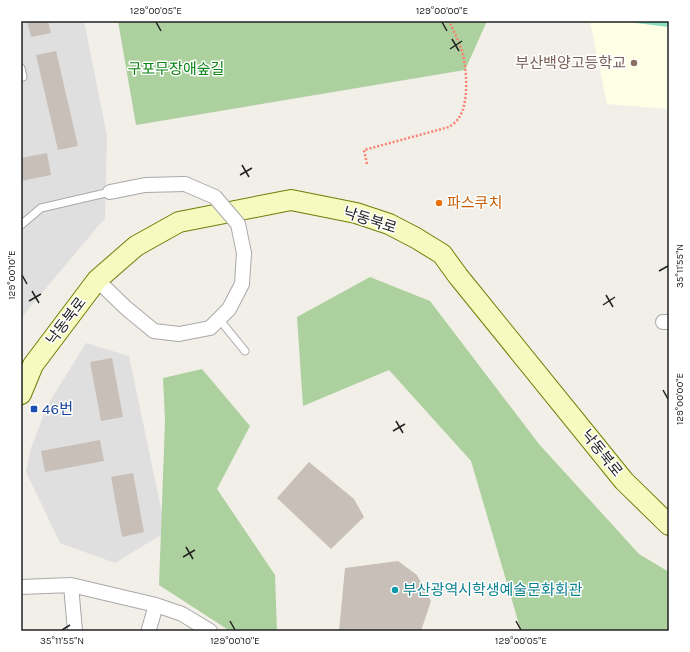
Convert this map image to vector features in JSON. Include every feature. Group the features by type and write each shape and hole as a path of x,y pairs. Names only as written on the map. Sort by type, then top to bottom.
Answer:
{"main road":[{"name":"낙동북로","path":"21,394 33,365 97,280 136,246 179,222 291,200 356,213 389,224 442,254 458,276 624,481 669,525"}],"street":[{"path":"97,280 154,331 179,334 210,328 229,309 242,284 244,253 238,224 215,197 185,184 145,185 110,192"},
{"path":"71,585 75,631"},
{"path":"21,586 71,585 156,605 182,614 210,631"},
{"path":"149,631 156,605"}],"lane":[{"path":"21,68 23,77 21,77"},
{"path":"21,225 41,208 110,192"},
{"path":"219,319 245,351"}],"path":[{"path":"367,164 364,150 449,127 458,119 464,106 466,80 463,55 458,39 449,21"}],"shaded area":[{"path":"21,21 84,21 107,136 105,218 21,318"},
{"name":"부산백양고등학교","path":"590,21 669,21 669,109 607,104"},
{"path":"86,343 129,356 166,532 115,563 60,543 26,472 31,448 47,406"}],"green space":[{"name":"구포무장애숲길","path":"118,21 487,21 465,70 136,125"},
{"path":"627,21 669,21 669,27 628,22"},
{"path":"370,277 430,301 539,444 639,554 669,572 669,631 521,631 471,461 389,370 303,406 297,317"},
{"path":"202,369 250,426 217,489 275,575 277,631 230,631 159,585 165,421 163,378"}],"building":[{"path":"27,21 48,21 51,33 31,37"},
{"path":"56,51 78,146 58,150 36,55"},
{"path":"47,153 51,175 21,181 21,158"},
{"path":"112,358 123,417 101,421 90,362"},
{"path":"100,440 104,461 45,472 41,451"},
{"path":"309,462 354,499 364,517 331,549 277,498"},
{"path":"133,473 144,532 122,537 111,477"},
{"path":"398,561 417,575 431,601 421,631 339,631 345,568"}],"place":[{"name":"부산백양고등학교","path":"634,63"},
{"name":"파스쿠치","path":"439,203"},
{"name":"46번","path":"34,409"},
{"name":"부산광역시학생예술문화회관","path":"395,590"}]}
